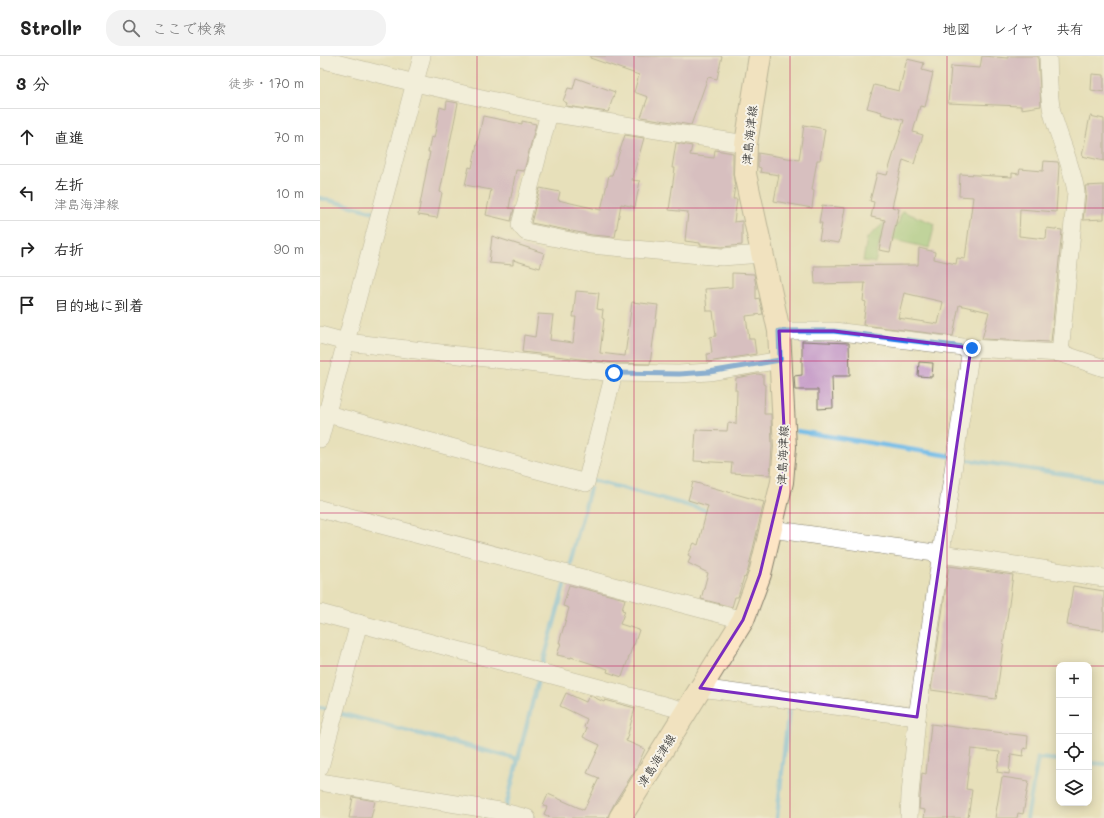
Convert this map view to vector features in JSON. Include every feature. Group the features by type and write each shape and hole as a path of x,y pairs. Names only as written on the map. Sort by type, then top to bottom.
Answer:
{"main road":[{"name":"津島海津線","path":"620,818 743,620 760,574 772,529 782,482 785,447 779,331 745,174 746,144 760,56"}],"street":[{"path":"320,439 422,56"},
{"path":"1048,56 1052,112 1074,180 1076,192 1060,353"},
{"path":"320,58 415,83 549,113 746,144"},
{"path":"549,113 520,225 526,232 591,245 722,257 762,254"},
{"path":"779,331 834,331 972,348 1060,353 1104,368"},
{"path":"320,336 346,342 614,373 694,373 780,360"},
{"path":"910,818 910,795 917,717 972,348"},
{"path":"327,414 586,483 614,373"},
{"path":"320,509 743,620"},
{"path":"772,529 1104,578"},
{"path":"320,613 686,711"},
{"path":"320,767 359,623"},
{"path":"700,688 917,717"},
{"path":"320,782 500,810 527,818"}],"highlighted area":[{"path":"779,331 834,331 971,348 917,717 700,688 743,620 760,574 782,482 785,447"}],"green space":[{"path":"902,211 935,224 929,248 881,237 875,263 863,261 867,238 885,222 898,224"}],"building":[{"path":"591,56 722,56 717,79 708,77 691,125 641,117 648,97 634,92 639,75 590,58"},
{"path":"982,56 1008,58 1008,56 1038,56 1041,106 1021,109 1021,106 948,103 951,66 980,68"},
{"path":"907,59 924,63 922,70 933,73 925,107 920,106 913,132 923,135 914,164 903,160 892,207 899,209 890,252 879,250 885,220 871,217 874,202 870,201 877,173 887,175 904,120 881,114 882,112 867,108 874,85 899,91"},
{"path":"1092,74 1104,75 1104,92 1091,90"},
{"path":"576,78 615,92 608,112 566,106 567,103 563,101 568,88 573,89"},
{"path":"447,101 458,103 440,192 442,193 437,218 418,215 430,152 428,152 431,137 434,138 440,107 446,109"},
{"path":"483,116 522,124 522,121 536,124 524,171 516,170 509,208 514,209 511,221 486,215 491,190 465,185 469,167 472,168"},
{"path":"1090,116 1104,119 1104,161 1082,156"},
{"path":"804,125 825,129 820,160 817,160 812,190 814,191 812,208 774,201 779,175 760,172 761,168 758,167 758,153 799,160"},
{"path":"625,135 644,138 632,180 640,181 635,207 621,204 615,237 592,235 531,223 540,188 560,192 558,200 601,210 609,175 612,175"},
{"path":"676,143 692,146 690,155 714,158 715,150 733,153 733,174 735,187 733,199 737,199 734,222 742,221 742,245 722,247 700,245 700,243 685,241 688,212 669,210 675,168 672,168"},
{"path":"1044,161 1058,162 1056,212 1020,209 1019,236 1046,239 1047,228 1062,230 1051,342 982,339 989,312 959,305 953,336 863,325 866,302 863,301 865,283 815,284 814,266 918,265 919,248 935,252 934,259 956,264 957,258 965,259 973,197 959,196 960,174 1012,177 1012,173 1019,174 1020,169 1043,171","holes":["904,293 943,302 938,324 898,318"]},
{"path":"1104,185 1104,219 1083,220 1086,193 1085,186"},
{"path":"822,205 845,208 839,243 819,240 822,223 819,223"},
{"path":"492,236 544,253 540,268 513,260 513,265 489,263"},
{"path":"732,273 754,274 756,299 759,298 763,314 746,316 749,339 754,339 756,354 708,362 707,354 712,353 710,337 716,336 713,311 707,311 705,289 732,287"},
{"path":"576,291 599,293 597,309 603,310 602,318 604,319 600,353 625,356 632,302 658,305 650,364 615,363 522,352 524,335 535,337 538,314 553,315 550,340 573,343 576,317 573,317"},
{"path":"802,341 849,343 850,376 832,376 833,408 818,409 818,390 795,390 794,376 802,375"},
{"path":"919,362 933,363 932,377 918,376"},
{"path":"758,374 763,375 763,384 765,385 764,414 771,414 772,447 770,475 731,473 732,463 694,461 696,430 727,431 728,423 736,424 736,378"},
{"path":"693,482 764,502 748,570 745,578 744,577 738,597 735,597 732,607 701,599 708,573 688,563 691,557 688,555 694,543 698,545 708,506 688,500"},
{"path":"949,566 1013,575 996,699 931,690"},
{"path":"569,585 625,599 622,610 625,611 620,624 639,630 622,677 607,672 608,669 571,657 557,655 569,608 563,606"},
{"path":"1073,586 1104,591 1104,630 1067,625"},
{"path":"566,693 586,702 589,695 604,702 605,700 635,708 626,741 645,749 637,767 616,800 607,818 551,818 544,814 547,807 543,806 548,794 584,810 599,778 587,773 600,745 583,737 587,728 584,727 587,719 560,706"},
{"path":"931,724 1028,736 1027,749 1024,748 1023,756 1011,754 1009,774 997,772 1000,752 971,749 966,789 972,790 968,818 924,818 925,810 919,809 922,773 926,774"},
{"path":"1002,777 1029,781 1023,814 1018,813 1017,818 995,818"},
{"path":"353,797 375,801 371,818 349,818"}],"waterway":[{"path":"320,198 375,212"},
{"path":"797,431 951,456"},
{"path":"961,459 1104,480"},
{"path":"592,480 713,512"},
{"path":"568,570 590,488"},
{"path":"542,667 566,579"},
{"path":"506,807 539,676"},
{"path":"777,818 789,706 792,707"},
{"path":"320,708 329,710"},
{"path":"338,713 518,759"},
{"path":"1027,818 1038,758 1056,760"},
{"path":"1092,763 1104,764"}],"route":[{"path":"614,373 679,374 709,372 780,360 779,331 834,331 972,348"}]}
